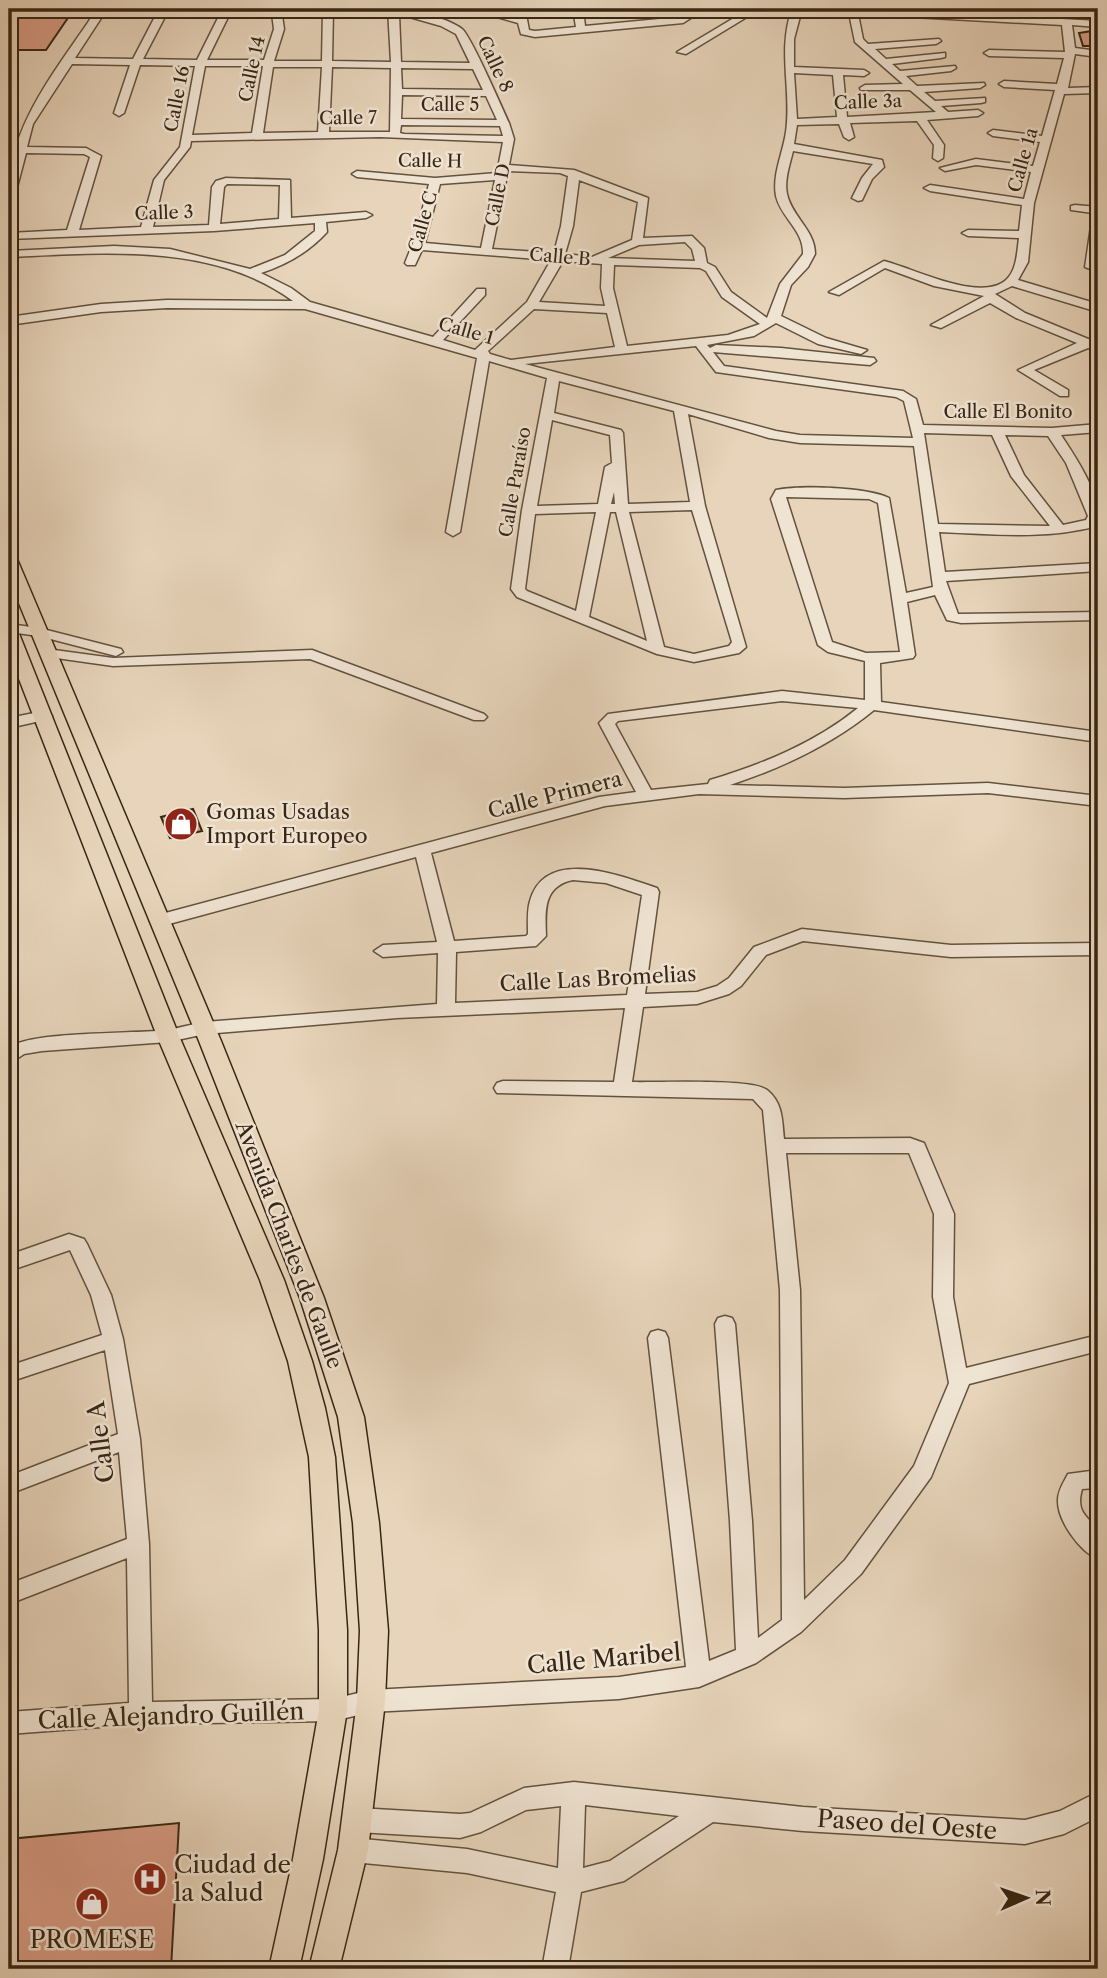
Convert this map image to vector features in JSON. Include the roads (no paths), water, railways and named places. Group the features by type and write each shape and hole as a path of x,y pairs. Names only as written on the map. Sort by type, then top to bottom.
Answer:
{"main road":[{"name":"Avenida Charles de Gaulle","path":"9,559 158,921 205,1028 312,1298 351,1417 366,1523 374,1631 372,1701 353,1850 324,1969"},
{"name":"Avenida Charles de Gaulle","path":"9,629 168,1036 272,1280 300,1361 312,1408 322,1457 333,1630 333,1710 308,1859 284,1969"}],"street":[{"path":"9,195 28,124 102,9"},
{"path":"118,113 136,62 164,9"},
{"path":"201,9 276,10"},
{"path":"323,136 328,64 328,9"},
{"path":"393,9 397,65 395,135"},
{"name":"Calle 8","path":"393,9 454,27 460,32 504,123 509,139"},
{"path":"473,9 535,34 580,30 687,13"},
{"path":"520,9 523,27"},
{"path":"578,9 580,30"},
{"path":"682,52 755,9"},
{"path":"700,345 755,332 771,321 786,284 802,270 810,252 807,240 783,203 784,168 791,147 793,122 786,44 796,9"},
{"path":"827,9 879,10 893,18 1011,17 1098,24"},
{"path":"1011,17 1020,9"},
{"name":"Calle 16","path":"146,232 159,180 185,148 200,63 227,10"},
{"name":"Calle 14","path":"257,137 268,64 279,29 276,10"},
{"path":"857,10 856,35 866,47 944,115"},
{"name":"Calle 1a","path":"1011,282 1022,262 1028,203 1071,52 1066,22"},
{"path":"866,47 936,40"},
{"path":"989,53 1098,54"},
{"path":"884,62 941,55"},
{"path":"70,61 476,66"},
{"path":"899,74 951,68"},
{"path":"789,70 864,73"},
{"path":"838,72 842,120 849,137"},
{"path":"1004,84 1098,90"},
{"path":"865,88 980,85"},
{"path":"397,92 488,93"},
{"path":"933,104 981,100"},
{"name":"Calle 3a","path":"793,122 920,118 978,113"},
{"path":"920,118 936,139 941,163 976,162 1038,170"},
{"name":"Calle 5","path":"396,122 504,123"},
{"path":"993,133 1047,140"},
{"name":"Calle 7","path":"188,138 395,135 509,139"},
{"name":"Calle D","path":"486,251 509,139"},
{"path":"791,147 878,162 880,167 867,178 858,198"},
{"path":"19,150 86,151 96,156 72,233"},
{"name":"Calle H","path":"357,174 435,181 503,172 561,170 574,173 644,200 637,242"},
{"path":"453,532 481,354 530,305 547,281 559,257 566,234 574,173"},
{"path":"214,229 218,187 226,181 286,182 285,224"},
{"name":"Calle C","path":"411,263 435,181"},
{"path":"930,188 1028,203"},
{"path":"1075,208 1098,212 1095,268"},
{"name":"Calle 3","path":"9,236 214,229 366,215"},
{"path":"251,273 281,264 294,256 321,232 320,221"},
{"path":"968,233 1023,235"},
{"path":"509,362 621,348 700,345 868,356 771,321 725,295 716,284 711,269 702,265 698,248 688,238 637,242 594,260"},
{"name":"Calle B","path":"418,246 608,261 702,265"},
{"name":"Calle 1","path":"9,254 156,250 251,273 287,291 306,305 554,376 784,437 918,435"},
{"path":"608,261 607,288 621,348"},
{"path":"835,292 884,264 938,283 989,296 1009,310 1094,345"},
{"path":"937,325 1011,282 1098,308"},
{"path":"436,341 481,292"},
{"path":"9,321 101,308 167,304 306,305"},
{"path":"530,305 611,310"},
{"path":"700,345 713,364 731,372 906,396 911,399 939,584 952,617 961,619 1098,615"},
{"path":"1064,393 1024,370 1094,345"},
{"name":"Calle Paraíso","path":"554,376 517,584 522,594 582,618"},
{"path":"616,454 582,618 657,650 694,658 739,647 698,506 681,408"},
{"path":"547,415 616,433 622,509 657,650"},
{"name":"Calle El Bonito","path":"918,435 997,431 1052,432 1098,428"},
{"path":"997,431 1018,476 1058,528"},
{"path":"930,528 1058,528 1092,523 1095,516 1073,463 1052,432"},
{"path":"781,494 880,498 884,501 908,655 899,658 872,657 835,650 825,645 778,499 781,494"},
{"path":"529,510 698,506"},
{"path":"900,599 939,584 1098,567"},
{"path":"9,629 43,643 113,662 312,654 479,717"},
{"path":"43,643 139,660"},
{"path":"872,657 873,704"},
{"path":"646,796 607,723 613,717 782,696 873,704 1098,737"},
{"path":"699,789 749,775 806,749 846,727 873,704"},
{"path":"9,723 44,716"},
{"name":"Calle Primera","path":"158,921 605,801 699,789 844,793 1001,788 1098,801"},
{"path":"423,852 447,946 446,1010"},
{"path":"383,951 534,939 539,899 551,880 561,875 575,873 622,882 651,892 622,1087"},
{"name":"Calle Las Bromelias","path":"9,1058 19,1049 42,1045 168,1036 205,1028 446,1010 697,998 723,990 734,982 760,951 776,942 802,935 951,951 1098,949"},
{"path":"503,1088 743,1090 759,1093 772,1108 790,1290 793,1625"},
{"path":"776,1146 910,1144 917,1148 944,1214 943,1297 959,1378 1098,1343"},
{"name":"Calle A","path":"9,1263 69,1242 77,1244 102,1295 113,1339 129,1439 138,1544 141,1713"},
{"path":"725,1324 741,1521 748,1656"},
{"path":"658,1338 699,1676"},
{"path":"9,1374 113,1339"},
{"name":"Calle Maribel","path":"333,1710 372,1701 619,1688 699,1676 748,1656 793,1625 853,1567 923,1471 959,1378"},
{"path":"9,1485 129,1439"},
{"path":"1098,1479 1076,1480 1069,1490 1068,1505 1073,1519 1098,1549"},
{"path":"9,1594 138,1544"},
{"name":"Calle Alejandro Guillén","path":"9,1723 141,1713 333,1710"},
{"path":"555,1969 570,1883 574,1793"},
{"name":"Paseo del Oeste","path":"358,1820 460,1826 472,1824 524,1799 574,1793 643,1799 710,1810 1025,1832 1064,1822 1098,1804"},
{"path":"353,1850 467,1861 570,1883 615,1872 710,1810"}],"place":[{"name":"Gomas Usadas Import Europeo","path":"181,824"},
{"name":"Ciudad de la Salud","path":"150,1879"},
{"name":"PROMESE","path":"92,1904"}]}
